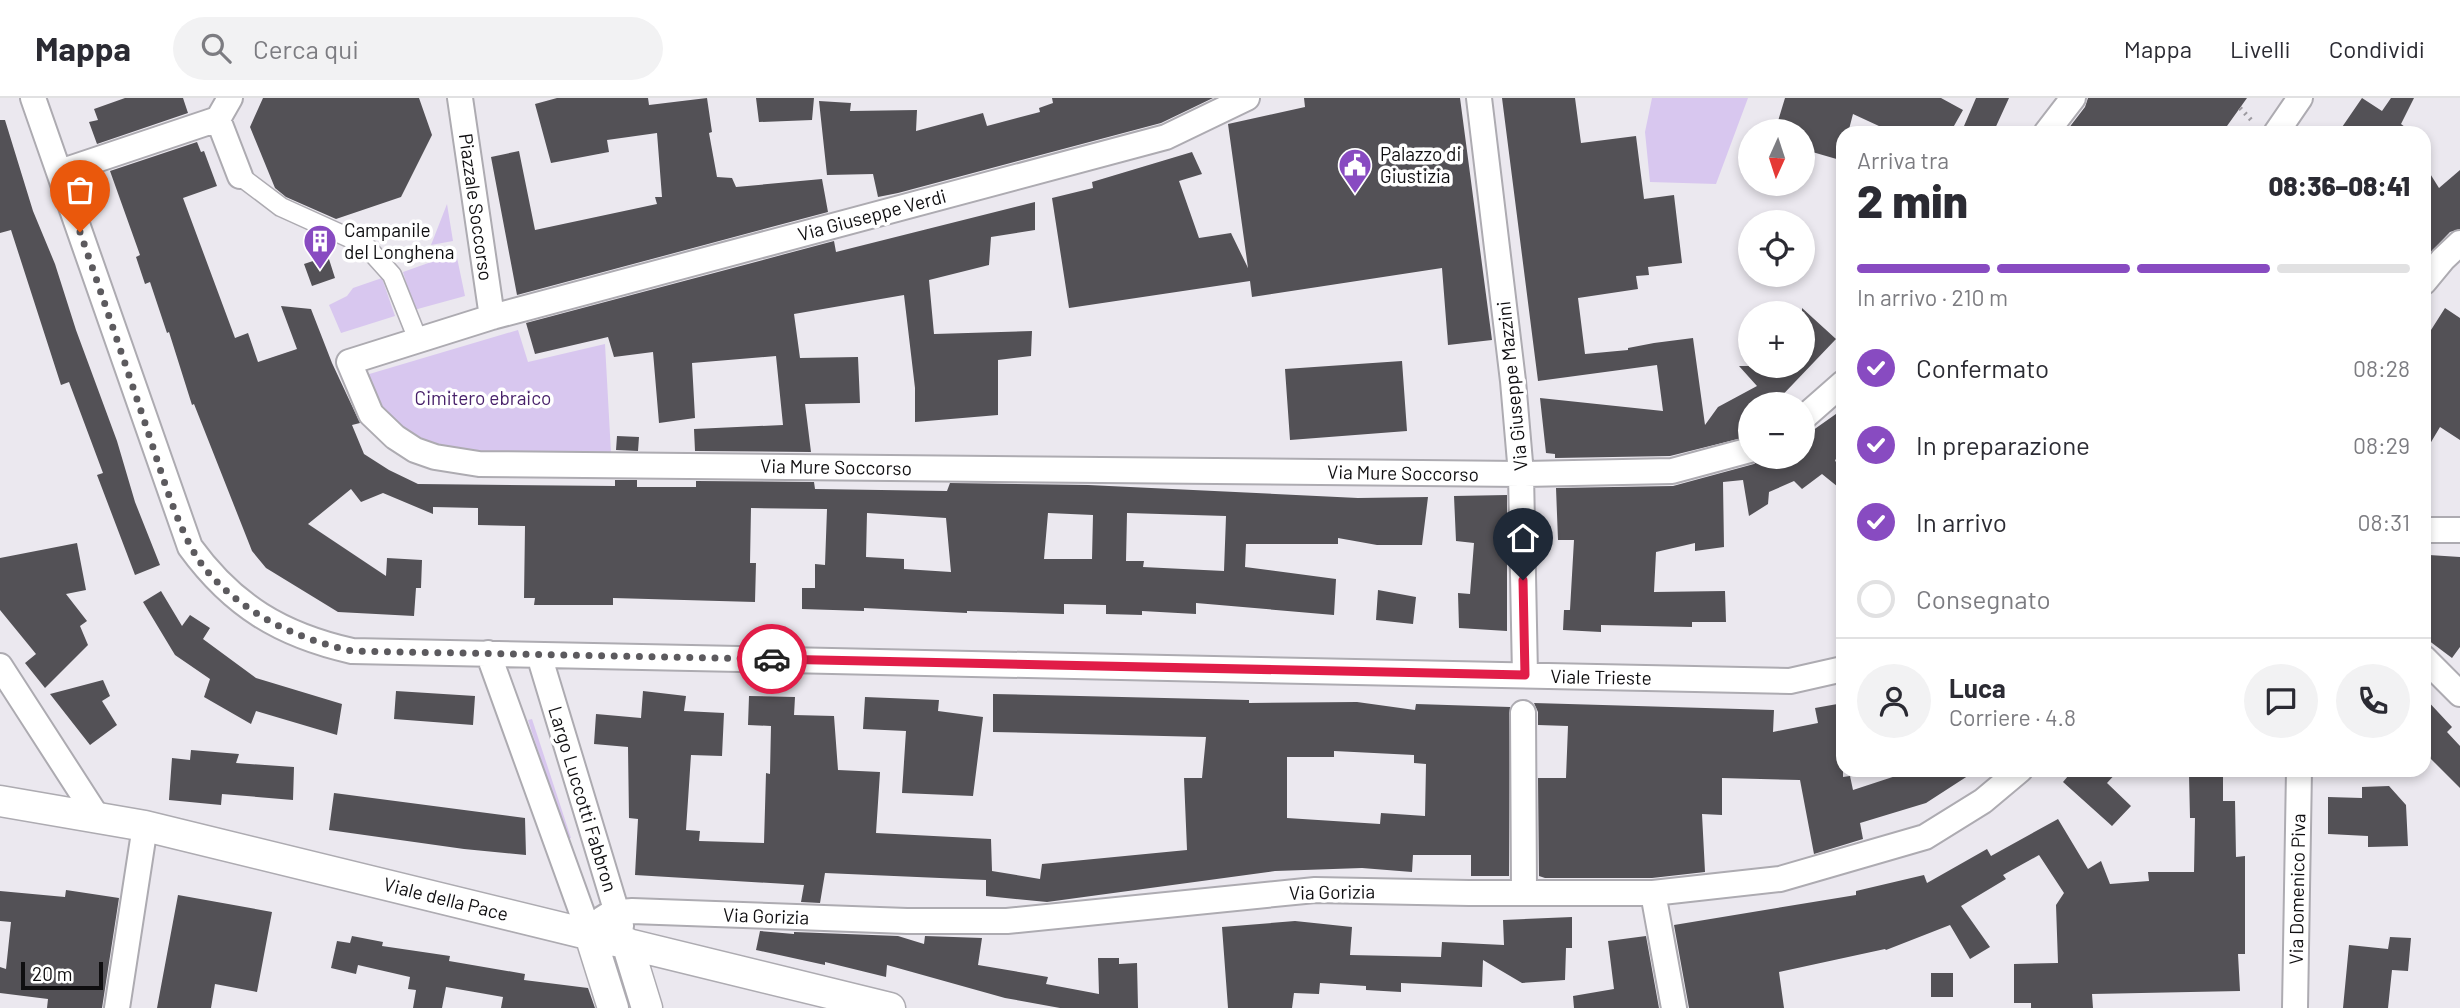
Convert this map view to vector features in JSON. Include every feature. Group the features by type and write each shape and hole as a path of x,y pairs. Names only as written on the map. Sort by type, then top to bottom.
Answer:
{"street":[{"name":"Viale Trieste","path":"33,98 190,547 205,569 234,597 267,620 322,644 352,651 1790,681 1836,671"},
{"name":"Piazzale Soccorso","path":"460,98 492,317"},
{"name":"Via Giuseppe Verdi","path":"492,317 1166,137 1247,98"},
{"name":"Via Giuseppe Mazzini","path":"1479,98 1513,381 1521,474 1525,675"},
{"path":"2051,126 2073,98"},
{"path":"2281,126 2300,98"},
{"path":"60,173 224,109 240,176 281,207 365,245 392,275 418,340"},
{"path":"2431,274 2460,243"},
{"name":"Via Mure Soccorso","path":"492,317 349,362 371,414 384,428 415,450 435,457 479,464 1521,474"},
{"path":"1815,408 1836,389"},
{"path":"1521,474 1672,471 1738,453"},
{"path":"2431,530 2460,530"},
{"name":"Largo Luccotti Fabbron","path":"488,653 590,935"},
{"name":"Largo Luccotti Fabbron","path":"539,654 627,943"},
{"path":"0,666 98,818"},
{"path":"2431,666 2460,694"},
{"path":"1523,713 1524,892"},
{"name":"Via Gorizia","path":"617,912 906,921 1007,921 1315,890 1653,892 1780,879 1925,837 1983,800 2011,777"},
{"name":"Via Domenico Piva","path":"2295,1008 2300,777"},
{"name":"Viale della Pace","path":"0,801 145,826 890,1008"},
{"path":"117,1008 145,826"},
{"path":"1653,892 1674,1008"},
{"path":"613,1008 590,935 595,923 617,912"},
{"path":"627,943 647,1008"}],"green space":[{"path":"1652,98 1748,98 1716,184 1650,182 1645,132"},
{"path":"447,204 453,241 431,245"},
{"path":"455,248 465,296 414,310 403,272 434,261 433,253"},
{"path":"382,278 395,316 341,333 329,305 347,296 353,288"},
{"name":"Cimitero ebraico","path":"518,330 528,362 605,344 611,453 464,453 432,447 401,429 380,407 366,375"},
{"path":"532,719 571,838 567,839 528,720"}],"building":[{"path":"125,98 183,98 188,113 97,144 89,122 98,120 94,109"},
{"path":"263,98 419,98 432,135 401,197 336,219 286,197 275,188 250,127"},
{"path":"557,98 648,98 649,105 707,98 712,132 709,133 717,177 732,178 736,187 822,179 828,212 517,295 491,157 519,151 535,230 657,204 655,197 662,197 657,133 607,140 609,152 551,163 535,104"},
{"path":"756,98 814,98 812,120 759,122"},
{"path":"1052,98 1213,98 1161,123 878,197 873,174 827,175 819,101 851,103 850,111 917,110 916,131 983,113 987,126 1040,112 1039,108 1053,103"},
{"name":"Palazzo di Giustizia","path":"1304,98 1460,98 1492,340 1448,345 1442,268 1252,297 1250,281 1069,308 1052,198 1093,188 1092,182 1192,152 1202,174 1179,181 1199,238 1231,233 1248,268 1228,124 1305,107"},
{"path":"1502,98 1575,98 1581,143 1636,136 1644,199 1674,195 1682,263 1648,267 1649,275 1636,276 1638,289 1578,298 1585,354 1628,350 1654,343 1693,338 1705,425 1718,407 1738,396 1738,439 1670,456 1555,458 1555,454 1546,453 1540,398 1663,411 1657,365 1538,381"},
{"path":"1785,98 1941,98 1963,110 1954,126 1879,126 1853,114 1850,126 1836,126 1836,159 1815,153 1815,119 1779,119"},
{"path":"1976,98 2009,98 1996,126 1964,126"},
{"path":"2088,98 2247,98 2227,126 2070,126 2085,107"},
{"path":"2362,98 2382,111 2391,98 2414,98 2401,124 2404,126 2343,126"},
{"path":"0,120 5,120 33,211 55,264 117,441 135,502 160,565 135,575 97,475 103,473 69,382 61,385 11,230 0,233"},
{"path":"197,142 201,152 204,151 217,186 183,198 235,338 248,333 258,362 297,349 281,306 311,309 360,423 352,425 364,454 418,484 615,486 615,480 637,480 637,487 696,487 696,481 814,482 815,489 947,491 950,483 1088,485 1358,498 1428,497 1422,545 1377,545 1338,538 1338,544 1246,544 1245,567 1336,579 1334,615 1196,603 1196,614 1142,611 1142,615 1106,614 1106,605 1064,604 1064,614 864,608 864,611 802,609 802,588 815,588 815,564 825,565 827,509 751,508 750,563 756,563 755,602 613,598 613,605 534,605 535,598 524,598 525,526 478,525 478,508 433,507 433,514 383,493 361,502 351,489 308,524 386,576 387,558 422,560 421,588 416,588 414,616 338,612 266,568 252,551 194,404 192,405 150,282 145,284 136,257 140,255 110,171","holes":["867,513 946,518 951,572 904,569 904,559 866,557","1048,513 1093,515 1092,559 1044,559","1127,513 1226,516 1224,571 1143,567 1144,561 1126,561"]},
{"path":"2460,170 2460,229 2450,232 2431,252 2431,175 2439,188"},
{"path":"1035,202 1035,230 991,237 989,265 929,280 934,334 1032,331 1031,356 998,360 998,415 915,422 915,388 904,295 794,314 800,358 858,357 860,403 805,404 811,452 695,451 694,429 783,425 776,356 692,363 695,418 659,423 653,352 614,357 608,337 535,354 526,323 834,241 836,252"},
{"name":"Campanile del Longhena","path":"328,256 335,278 312,286 304,264"},
{"path":"2445,308 2460,318 2460,440 2440,427 2431,442 2431,330"},
{"path":"1815,320 1836,339 1815,361"},
{"path":"1402,361 1407,431 1290,440 1285,369"},
{"path":"1750,378 1799,378 1785,392 1746,392 1757,386"},
{"path":"1836,414 1836,485 1822,474 1802,489 1794,481 1769,492 1768,504 1749,516 1743,480 1723,482 1724,547 1695,551 1695,543 1656,552 1654,592 1725,591 1726,622 1692,622 1692,627 1601,625 1601,632 1563,630 1564,610 1570,610 1574,540 1558,540 1556,488 1673,486 1738,468 1815,469 1815,429"},
{"path":"617,436 639,437 638,451 616,450"},
{"path":"1507,495 1507,631 1459,628 1458,593 1470,594 1474,543 1456,541 1454,496"},
{"path":"77,543 86,590 66,594 87,621 80,626 88,645 45,688 25,663 36,654 0,610 0,558"},
{"path":"2431,555 2460,557 2460,647 2452,658 2431,642"},
{"path":"1378,590 1416,597 1413,624 1376,620"},
{"path":"161,591 182,626 190,615 210,628 203,639 256,678 342,704 337,735 256,711 251,724 204,697 210,679 175,655 143,602"},
{"path":"103,680 110,696 102,701 117,725 90,745 50,694"},
{"path":"396,691 475,696 473,725 394,719"},
{"path":"643,691 686,696 684,711 724,713 722,756 691,755 686,830 700,831 699,841 764,843 766,773 770,774 771,726 748,725 749,696 795,697 794,715 834,716 838,770 880,772 876,833 991,839 992,871 1040,879 1042,864 1187,850 1184,778 1202,778 1206,737 993,732 993,694 1249,700 1249,703 1357,702 1415,710 1416,704 1510,707 1509,876 1471,876 1471,855 1413,855 1412,872 1362,868 1275,871 1047,902 986,896 986,880 825,873 820,903 801,902 804,885 635,875 638,819 629,818 628,747 594,744 596,714 641,718","holes":["1334,751 1414,755 1414,763 1426,764 1425,816 1381,813 1380,824 1287,818 1287,757 1334,757"]},
{"path":"865,697 939,700 938,711 983,717 973,796 902,793 906,731 863,729"},
{"path":"1534,703 1774,710 1773,732 1818,723 1815,708 1836,704 1836,777 1850,777 1853,790 1893,777 1966,777 1926,803 1860,823 1863,839 1814,854 1800,780 1722,778 1722,815 1702,814 1705,872 1652,878 1545,878 1539,876 1538,778 1566,778 1568,726 1538,725 1538,712"},
{"path":"2431,704 2452,727 2447,732 2460,746 2460,788 2431,759"},
{"path":"191,750 239,754 236,763 294,767 293,800 222,794 221,805 169,800 172,758 190,760"},
{"path":"2067,777 2113,777 2107,783 2131,806 2112,826 2063,782"},
{"path":"2189,777 2223,777 2223,801 2235,801 2236,857 2245,856 2245,954 2238,954 2240,991 2092,994 2093,1008 2031,1008 2031,1003 2014,1003 2014,964 2058,963 2056,905 2064,893 2039,855 2003,875 2006,879 1961,906 1990,947 1970,959 1950,925 1886,950 1779,972 1784,1008 1689,1008 1674,925 1856,895 1856,891 1924,875 1927,883 1987,849 1991,856 2058,819 2088,869 2101,861 2110,884 2149,881 2148,872 2194,872 2195,818 2190,818"},
{"path":"2389,786 2406,805 2408,846 2368,847 2368,836 2328,834 2328,797 2362,798 2362,787"},
{"path":"334,793 525,818 526,855 329,830"},
{"path":"66,890 119,898 102,1008 47,1008 48,999 0,993 0,967 6,969 11,922 0,921 0,891 65,897"},
{"path":"178,895 272,912 257,992 215,984 211,1008 157,1008"},
{"path":"1572,917 1572,948 1566,948 1565,980 1522,983 1483,960 1482,987 1401,983 1401,992 1320,983 1319,994 1294,993 1292,1008 1228,1008 1222,927 1295,921 1352,927 1350,955 1441,957 1442,942 1504,945 1503,920"},
{"path":"760,931 898,936 924,944 925,936 982,938 978,965 1048,977 1046,984 1099,994 1098,958 1119,958 1119,964 1137,963 1138,1008 1060,1008 1005,998 887,965 886,977 825,962 825,965 756,950"},
{"path":"352,936 383,942 382,946 450,956 449,961 525,974 524,980 588,988 595,1008 501,1008 503,997 446,987 442,1008 413,1008 416,990 408,989 410,977 358,965 356,974 331,968 337,941 350,943"},
{"path":"1646,936 1659,1008 1574,1008 1573,996 1614,989 1608,941"},
{"path":"2390,937 2411,938 2408,971 2392,970 2388,1008 2343,1008 2349,945 2388,949"},
{"path":"1931,973 1953,973 1953,997 1931,997"}],"way so far":[{"path":"80,232 155,454 190,547 205,569 244,606 294,634 352,651 772,659"}],"place":[{"name":"Palazzo di Giustizia","path":"1355,195"},
{"name":"Campanile del Longhena","path":"320,271"}],"route":[{"path":"772,659 1525,675 1523,580"}]}
